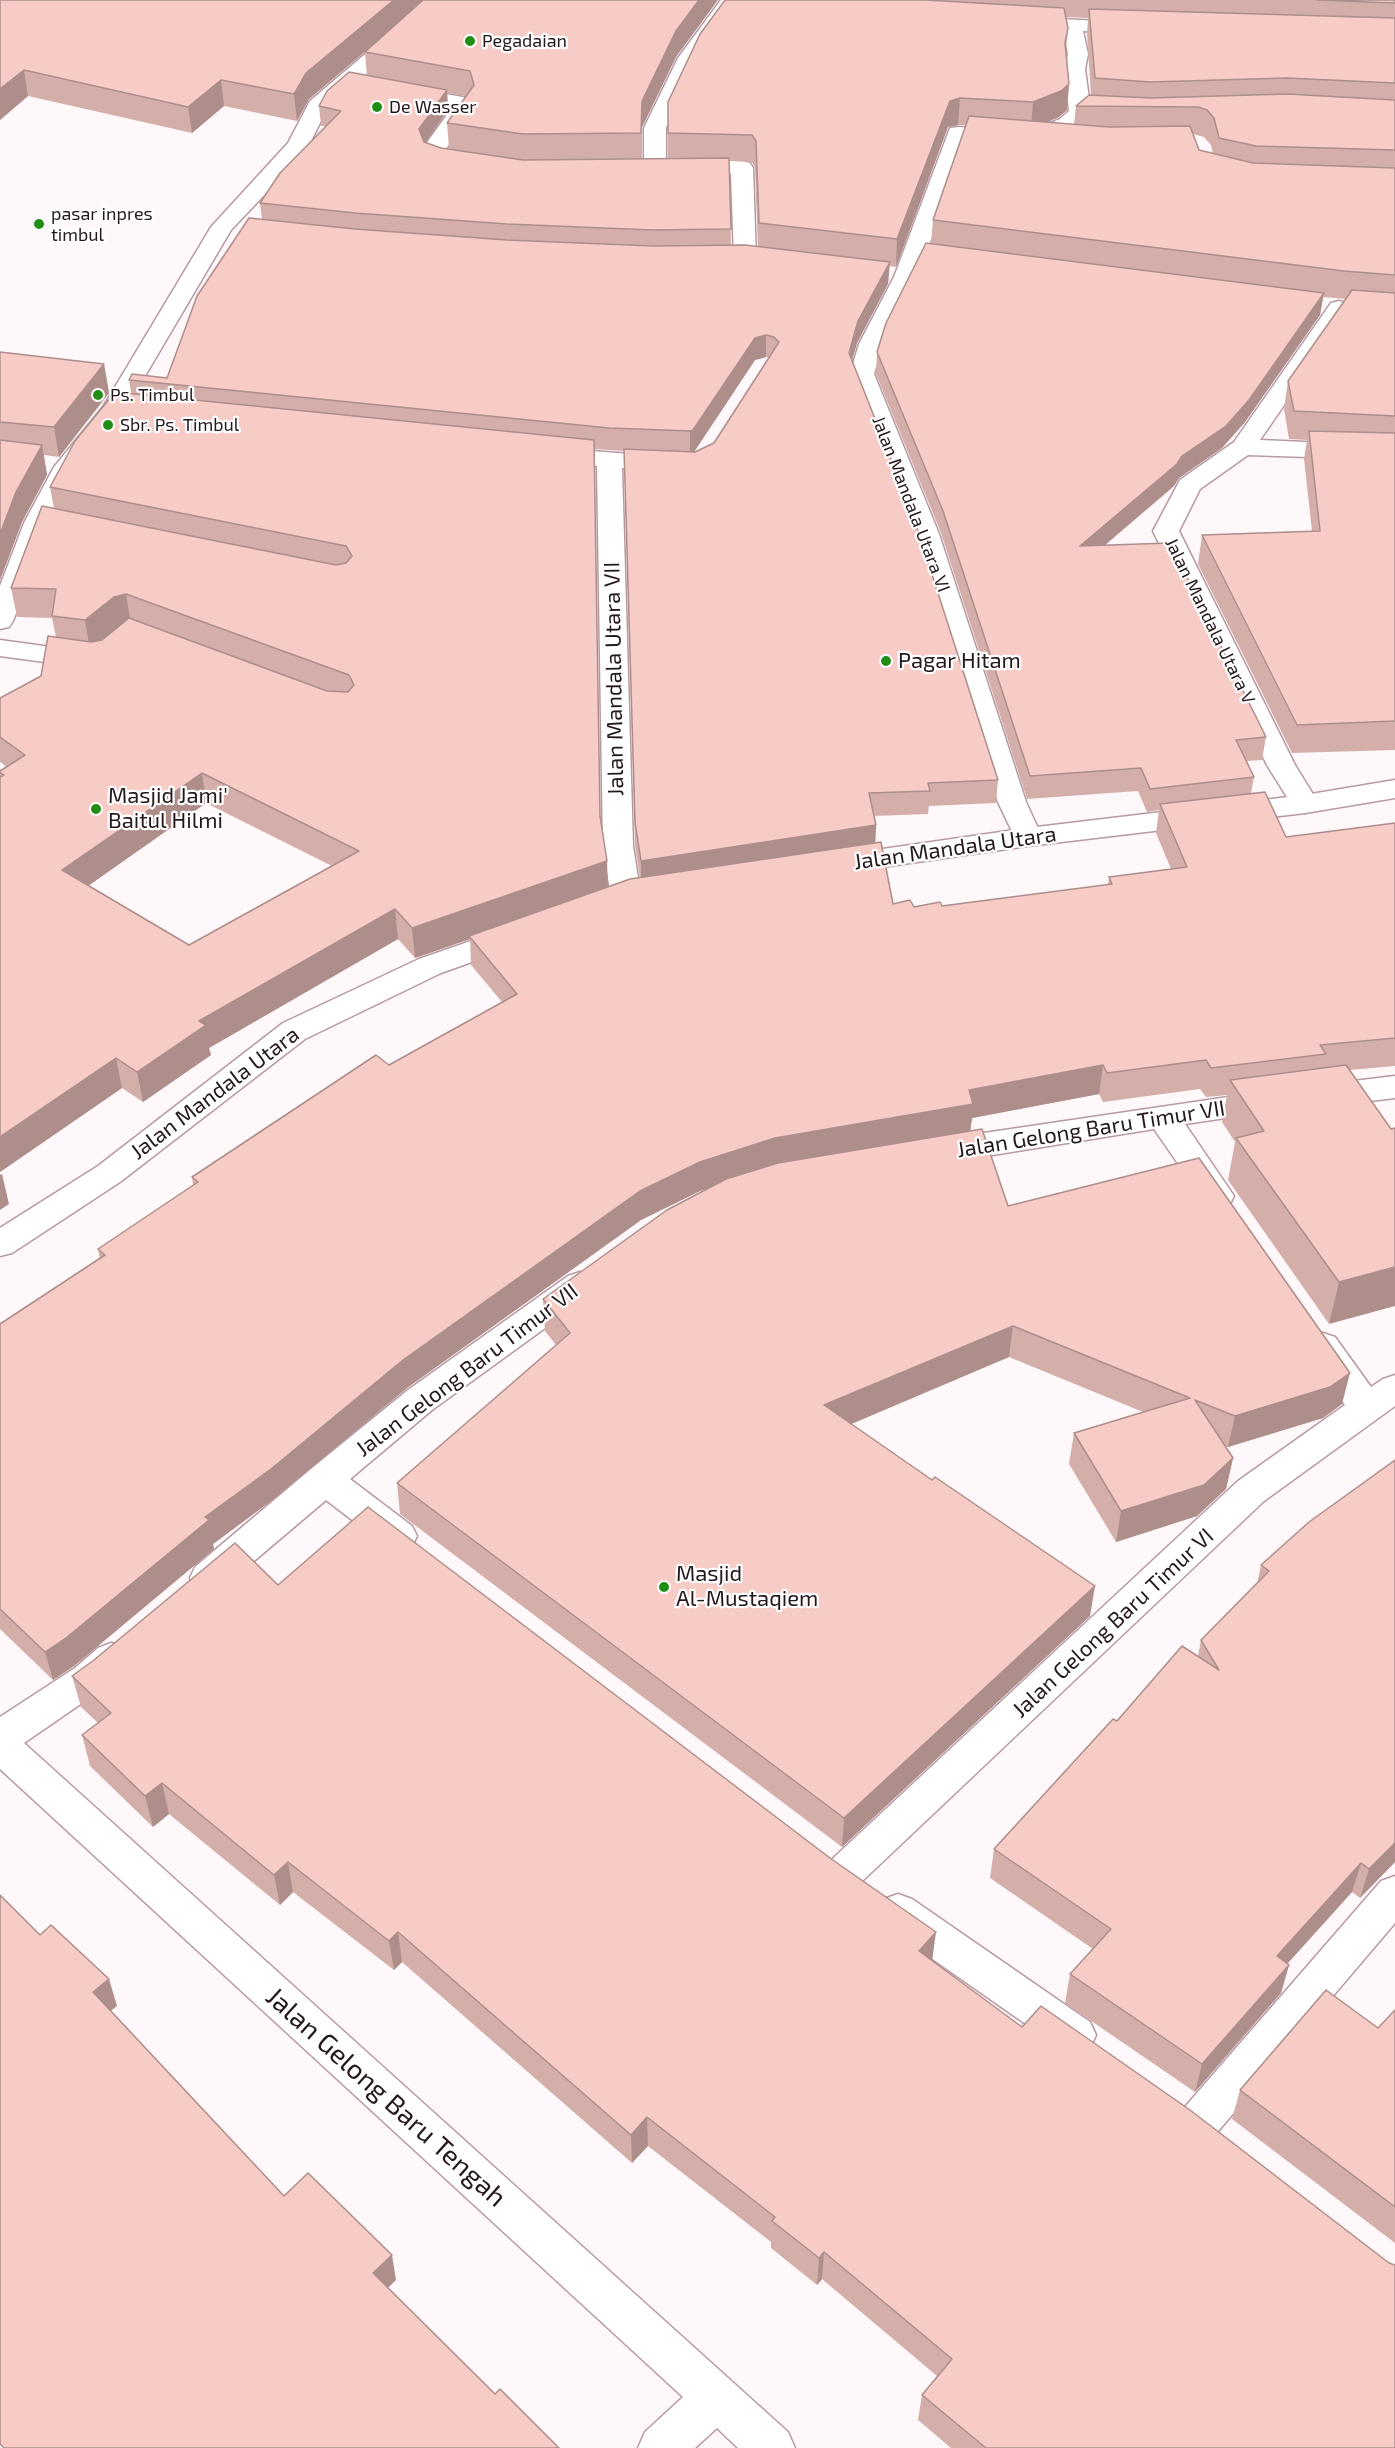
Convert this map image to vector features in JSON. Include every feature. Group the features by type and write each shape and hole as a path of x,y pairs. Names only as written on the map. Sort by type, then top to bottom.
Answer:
{"street":[{"path":"0,621 49,526 56,466 125,411 233,228 298,146 318,106 441,0"},
{"path":"731,0 688,58 655,128 646,167 742,168 735,258 768,261"},
{"path":"1002,22 1083,20 1154,28"},
{"path":"1080,112 1075,69 1083,20"},
{"path":"345,82 461,103 463,110 434,148 434,154 443,158 489,165"},
{"path":"1034,138 1068,123 1080,112 1137,115"},
{"name":"Jalan Mandala Utara VI","path":"1028,837 1012,802 926,534 862,374 871,344 901,268 958,133 1034,138"},
{"path":"1034,138 1073,142"},
{"path":"901,268 938,257"},
{"name":"Jalan Mandala Utara V","path":"1305,804 1281,765 1166,531 1189,485 1243,447 1339,307"},
{"path":"1243,447 1395,453"},
{"path":"527,452 677,466 695,464"},
{"name":"Jalan Mandala Utara VII","path":"609,461 618,846 626,898"},
{"path":"0,648 97,661 114,647"},
{"name":"Jalan Mandala Utara","path":"813,868 1028,837 1305,804 1395,789"},
{"name":"Jalan Mandala Utara","path":"0,1244 109,1174 294,1031 429,966 538,927"},
{"name":"Jalan Gelong Baru Timur VII","path":"912,1156 1162,1116 1395,1087"},
{"path":"1162,1116 1237,1223"},
{"name":"Jalan Gelong Baru Timur VII","path":"179,1602 420,1400 607,1265"},
{"path":"1305,1321 1381,1398"},
{"name":"Jalan Gelong Baru Timur VI","path":"1103,2055 829,1863 1251,1491 1381,1398"},
{"path":"324,1479 428,1558"},
{"path":"0,1738 88,1679 133,1641"},
{"name":"Jalan Gelong Baru Tengah","path":"0,1745 772,2448"},
{"path":"1199,2122 1395,1894"},
{"path":"661,2448 716,2398"}],"building":[{"path":"0,0 394,0 306,73 294,94 221,80 188,107 24,70 0,89"},
{"path":"423,0 699,0 676,31 642,101 641,133 523,134 447,123 474,85 470,71 365,52"},
{"path":"725,0 926,0 1064,8 1068,28 1065,43 1069,84 1061,91 1033,102 960,98 950,101 897,239 759,223 756,141 752,135 668,133 668,102 700,34"},
{"path":"1317,0 1395,0 1395,3"},
{"path":"1089,9 1395,18 1395,83 1287,78 1150,82 1095,78"},
{"path":"349,72 447,90 419,129 424,142 441,148 523,160 729,158 731,229 653,230 507,224 355,213 260,203 280,173 341,111 319,106 327,91"},
{"path":"1287,94 1395,100 1395,150 1256,146 1219,138 1214,118 1207,110 1198,107 1076,106 1089,95 1150,98"},
{"path":"969,116 1109,127 1190,126 1199,150 1253,163 1395,168 1395,275 1344,271 933,220"},
{"path":"249,218 355,229 507,240 653,246 745,245 890,262 858,321 849,353 912,512 998,780 928,783 930,791 869,793 876,825 641,861 635,822 624,449 695,452 714,443 779,342 774,337 766,335 755,338 693,430 690,431 609,428 129,380 132,374 167,378 197,296"},
{"path":"926,243 1324,293 1249,400 1226,426 1182,456 1177,464 1080,546 1170,543 1266,737 1236,740 1254,777 1150,789 1141,768 1030,776 943,511 877,352 886,323"},
{"path":"1352,290 1395,293 1395,416 1294,411 1288,381"},
{"path":"0,352 104,364 54,427 0,422"},
{"path":"115,392 594,440 600,816 607,861 412,928 395,909 199,1021 206,1025 137,1072 116,1058 0,1137 0,777 4,775 0,771 25,755 0,737 0,698 41,676 48,636 91,642 102,640 129,618 327,691 348,692 354,685 349,675 126,594 114,597 85,620 52,616 56,589 11,588 42,506 336,565 346,563 352,556 346,546 50,487 75,441","holes":["202,773 359,851 189,945 62,870"]},
{"path":"1309,431 1395,433 1395,721 1297,725 1202,535 1320,531"},
{"path":"0,440 42,445 16,492 0,534"},
{"path":"1265,792 1286,837 1395,823 1395,1038 1320,1045 1326,1054 1211,1068 1206,1060 1107,1073 1103,1065 969,1090 973,1104 775,1138 700,1162 640,1191 403,1360 271,1469 205,1517 209,1520 66,1638 45,1652 0,1609 0,1324 105,1255 98,1249 198,1182 192,1177 376,1055 389,1065 517,994 469,936 630,879 881,842 893,904 910,900 914,907 940,902 942,906 1112,884 1109,877 1187,867 1160,804"},
{"path":"1346,1065 1391,1129 1395,1128 1395,1267 1339,1282 1236,1138 1264,1131 1230,1080"},
{"path":"982,1129 1008,1206 1199,1158 1350,1373 1330,1387 1235,1416 1195,1400 1233,1458 1204,1485 1121,1511 1074,1433 1190,1398 1013,1326 824,1405 932,1480 935,1477 1095,1586 844,1818 397,1483 570,1333 543,1299 667,1210 726,1179 778,1163"},
{"path":"1395,1460 1395,1843 1369,1869 1361,1863 1277,1956 1289,1965 1202,2064 1070,1974 1111,1929 994,1849 1113,1719 1117,1721 1182,1646 1219,1670 1201,1640 1269,1571 1261,1565 1309,1522"},
{"path":"368,1507 830,1858 936,1932 919,1951 1022,2027 1041,2006 1190,2110 1389,2263 1395,2265 1395,2448 986,2448 922,2395 952,2359 824,2252 819,2258 772,2221 775,2217 647,2117 631,2135 398,1932 389,1941 288,1862 274,1875 162,1783 145,1796 82,1735 111,1713 72,1676 235,1543 278,1585"},
{"path":"0,1895 40,1935 51,1925 109,1979 93,1992 284,2196 308,2173 392,2255 373,2273 495,2394 500,2389 559,2448 4,2448 0,2444"},
{"path":"1326,1990 1378,2028 1395,2010 1395,2207 1240,2090"}],"place":[{"name":"Pegadaian","path":"470,41"},
{"name":"De Wasser","path":"377,107"},
{"name":"pasar inpres timbul","path":"39,224"},
{"name":"Ps. Timbul","path":"98,395"},
{"name":"Sbr. Ps. Timbul","path":"108,425"},
{"name":"Pagar Hitam","path":"886,661"},
{"name":"Masjid Jami' Baitul Hilmi","path":"96,809"},
{"name":"Masjid Al-Mustaqiem","path":"664,1587"}]}
